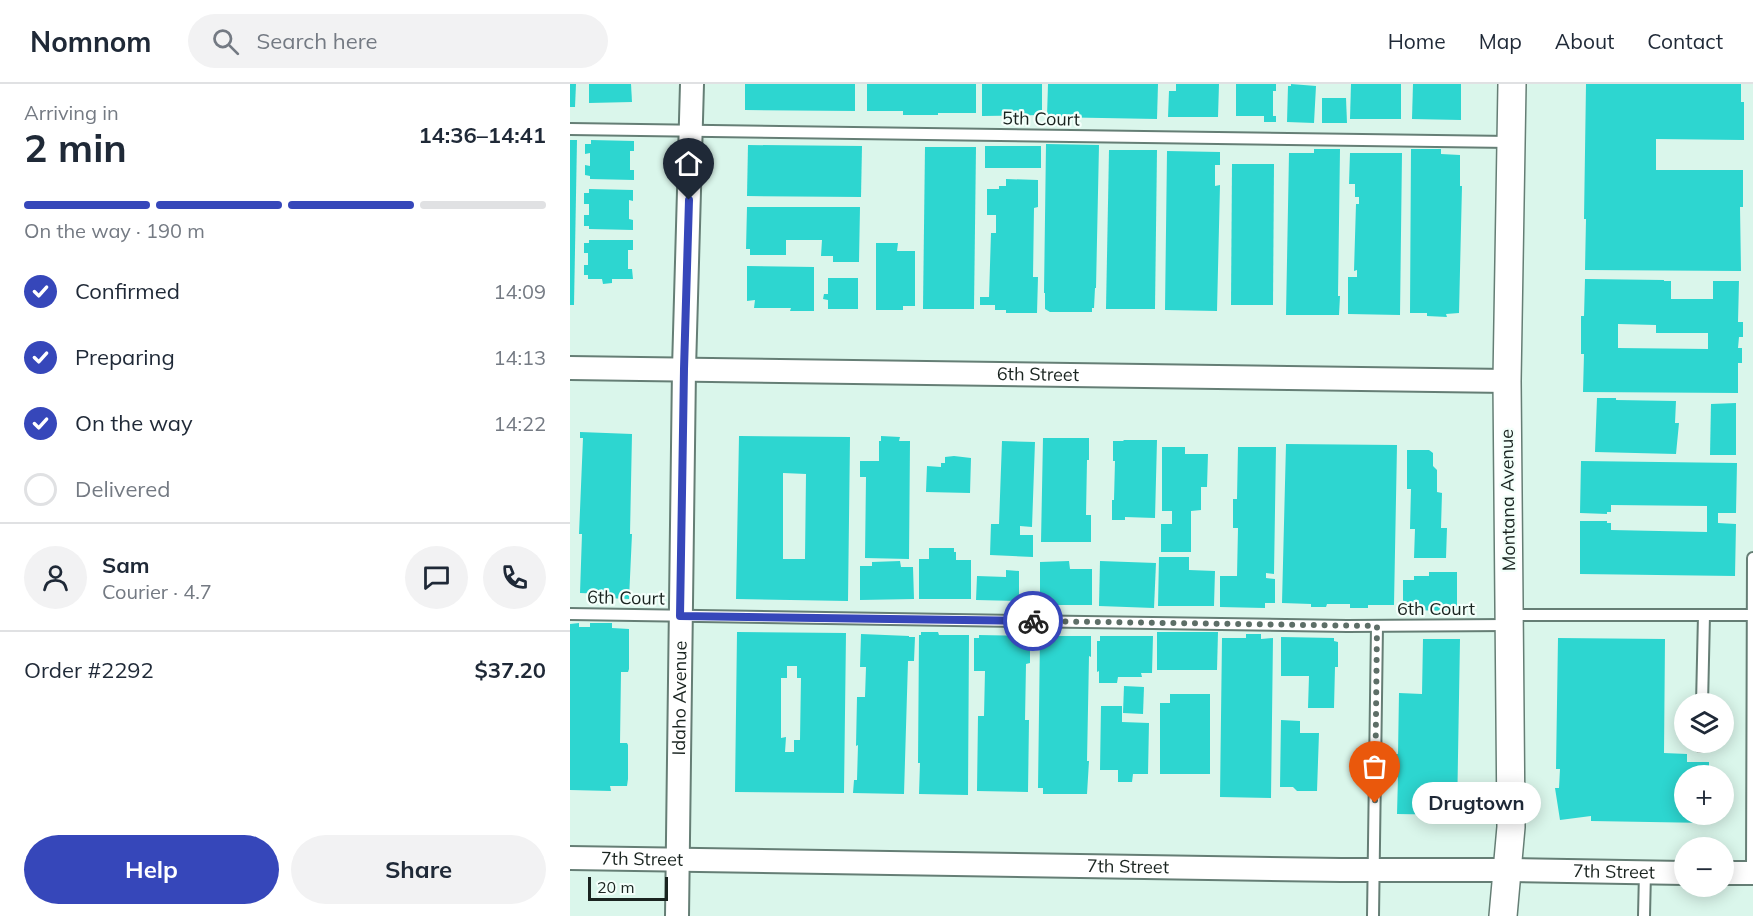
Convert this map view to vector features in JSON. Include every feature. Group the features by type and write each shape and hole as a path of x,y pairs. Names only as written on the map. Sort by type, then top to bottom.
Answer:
{"street":[{"name":"Idaho Avenue","path":"677,916 684,369 692,84"},
{"name":"Montana Avenue","path":"1503,916 1511,815 1507,381 1512,84"},
{"name":"6th Street","path":"570,368 1507,381"},
{"name":"7th Street","path":"570,858 1674,873"},
{"path":"1734,873 1753,873"}],"lane":[{"name":"5th Court","path":"570,129 1511,142"},
{"path":"1753,558 1753,873"},
{"name":"6th Court","path":"570,614 1377,626 1510,620 1753,615"},
{"path":"1702,693 1704,615"},
{"path":"1373,916 1377,626"},
{"path":"1644,916 1645,872"}],"building":[{"path":"570,84 576,84 575,107 570,107"},
{"path":"589,84 631,84 632,102 589,103"},
{"path":"745,84 855,84 855,111 745,110"},
{"path":"867,84 976,84 976,113 903,115 903,111 867,111"},
{"path":"982,84 1042,84 1042,115 982,116"},
{"path":"1048,84 1158,84 1157,119 1047,117"},
{"path":"1176,84 1219,84 1218,117 1168,117 1169,91 1176,91"},
{"path":"1236,84 1276,84 1276,91 1273,91 1273,116 1276,116 1276,122 1264,122 1264,116 1236,116"},
{"path":"1291,84 1316,86 1314,123 1287,122 1288,86"},
{"path":"1351,84 1401,84 1401,119 1350,119"},
{"path":"1413,84 1461,84 1461,120 1412,119"},
{"path":"1586,84 1741,84 1741,102 1744,102 1744,140 1656,139 1656,170 1743,170 1743,207 1740,207 1741,271 1585,270"},
{"path":"1322,98 1346,98 1347,123 1322,123"},
{"path":"570,140 577,140 574,305 570,305"},
{"path":"591,140 634,141 634,151 630,151 630,170 634,170 634,180 590,179 590,176 585,175 585,165 590,166 590,153 585,154 585,144 591,144"},
{"path":"1046,144 1099,145 1096,288 1092,312 1050,312 1045,309"},
{"path":"748,145 862,146 861,197 747,196"},
{"path":"985,146 1041,146 1041,168 985,168"},
{"path":"925,147 976,147 974,309 923,309"},
{"path":"1314,149 1340,149 1339,315 1286,315 1289,153 1314,153"},
{"path":"1411,149 1441,149 1441,154 1460,155 1460,186 1462,186 1459,313 1446,314 1447,317 1427,316 1427,313 1410,313"},
{"path":"1109,150 1157,150 1155,309 1106,309"},
{"path":"1167,151 1220,152 1220,165 1215,165 1215,186 1220,185 1217,311 1165,310"},
{"path":"1350,153 1402,153 1400,315 1348,314 1348,277 1357,277 1357,270 1354,271 1356,204 1359,204 1359,197 1355,197 1355,184 1349,184"},
{"path":"1232,164 1274,164 1273,305 1231,305"},
{"path":"1006,179 1038,180 1038,207 1034,208 1033,277 1038,277 1037,313 1006,313 1006,310 995,310 995,305 980,305 980,297 989,297 991,233 996,233 996,215 987,215 987,189 999,189 999,186 1006,186"},
{"path":"589,189 633,190 633,201 629,200 629,219 633,220 633,230 589,229 589,226 584,226 584,215 589,215 589,204 584,204 584,193 589,193"},
{"path":"747,207 860,207 859,262 833,262 833,256 821,256 822,240 786,240 786,255 750,255 750,249 746,249"},
{"path":"589,240 633,240 633,250 628,250 628,269 632,269 633,279 612,279 612,283 603,284 602,279 588,279 588,275 584,275 584,265 588,265 588,253 584,253 584,243 589,243"},
{"path":"876,243 898,243 897,251 915,251 915,306 903,306 903,310 876,310"},
{"path":"747,266 814,267 814,311 790,311 791,308 754,308 755,300 747,301"},
{"path":"828,278 858,278 858,309 828,309 828,300 823,299 824,294 828,294"},
{"path":"1585,279 1671,281 1671,299 1713,299 1713,281 1739,281 1738,322 1743,322 1743,337 1739,337 1738,348 1742,348 1742,363 1738,363 1738,393 1583,392 1584,354 1581,354 1581,316 1584,316","holes":["1618,324 1656,325 1656,333 1708,333 1708,349 1618,348"]},
{"path":"1597,398 1676,401 1675,423 1679,423 1676,454 1595,452"},
{"path":"1736,403 1736,455 1710,455 1711,404"},
{"path":"580,432 632,434 630,534 632,534 629,599 605,598 606,594 580,593 582,534 579,534 583,438 580,438"},
{"path":"739,436 850,437 848,601 736,599","holes":["783,473 806,474 805,559 783,559"]},
{"path":"881,436 900,437 899,441 910,441 909,559 865,558 866,477 860,477 860,461 879,461"},
{"path":"1043,438 1089,438 1086,515 1091,515 1091,542 1041,542"},
{"path":"1157,440 1155,518 1125,517 1125,520 1112,520 1115,461 1113,461 1113,441"},
{"path":"1002,441 1035,442 1032,527 1020,526 1020,535 1033,535 1033,557 990,555 991,524 999,524"},
{"path":"1286,444 1397,445 1394,605 1350,608 1350,604 1311,607 1311,604 1282,603"},
{"path":"1162,447 1185,447 1185,454 1208,454 1207,487 1201,487 1201,510 1191,511 1191,552 1161,552 1161,524 1172,524 1172,511 1162,511"},
{"path":"1238,447 1276,447 1274,574 1266,573 1266,578 1275,579 1275,603 1265,603 1265,608 1220,607 1220,576 1237,576 1238,528 1233,528 1233,499 1237,499"},
{"path":"1407,450 1429,450 1433,453 1433,466 1437,470 1437,492 1442,493 1441,528 1447,528 1446,558 1414,558 1415,529 1410,529 1411,489 1407,489"},
{"path":"945,457 971,458 970,493 926,492 927,466 941,467 941,463 945,463"},
{"path":"1581,461 1737,463 1736,513 1718,513 1718,523 1736,524 1735,576 1580,574 1580,521 1607,521 1611,523 1611,530 1707,532 1707,506 1611,505 1611,512 1607,514 1580,513"},
{"path":"929,548 954,548 956,560 971,560 971,599 919,599 919,559 929,559"},
{"path":"1159,557 1189,557 1189,570 1215,571 1214,606 1158,606"},
{"path":"900,561 901,567 913,567 914,599 860,600 860,566 872,566 872,562"},
{"path":"1069,561 1070,569 1092,569 1092,605 1040,605 1040,562"},
{"path":"1100,561 1156,563 1154,608 1099,606"},
{"path":"1006,570 1019,571 1019,601 976,600 977,576 1006,577"},
{"path":"1429,572 1457,572 1457,611 1403,610 1403,580 1414,580 1414,576 1429,576"},
{"path":"579,623 579,627 590,627 590,623 612,623 612,628 629,629 629,669 628,672 621,672 620,743 628,745 628,779 627,786 610,786 611,791 570,790 570,624"},
{"path":"737,632 846,633 844,793 735,792","holes":["787,666 797,666 797,678 801,678 800,740 794,740 794,752 785,752 786,737 781,738 781,678 787,678"]},
{"path":"921,632 938,632 939,635 969,635 968,795 919,794 919,635"},
{"path":"1157,632 1218,632 1217,670 1157,670"},
{"path":"861,634 915,637 914,661 908,661 904,794 853,793 854,780 857,780 857,697 865,697 866,667 860,667"},
{"path":"1246,634 1261,634 1261,639 1273,638 1271,798 1220,797 1222,638 1246,638"},
{"path":"979,635 1030,636 1030,663 1026,664 1025,720 1029,720 1028,792 977,791 978,716 984,716 985,671 974,671 974,638 979,638"},
{"path":"1040,636 1091,636 1087,794 1043,794 1043,788 1038,788"},
{"path":"1100,636 1153,636 1152,673 1141,673 1142,677 1118,677 1117,683 1099,683 1097,641 1100,641"},
{"path":"1281,637 1334,638 1334,641 1338,642 1334,708 1308,708 1309,676 1281,676"},
{"path":"1558,638 1665,639 1664,753 1687,754 1687,762 1709,762 1709,765 1674,765 1674,822 1591,821 1591,816 1560,820 1555,788 1559,788 1560,769 1556,769"},
{"path":"1423,639 1460,639 1457,815 1397,814 1398,777 1387,777 1388,754 1398,754 1399,693 1422,694"},
{"path":"1124,686 1144,687 1143,714 1123,713"},
{"path":"1170,694 1210,694 1210,774 1160,774 1160,703 1170,703"},
{"path":"1101,706 1122,706 1122,722 1149,723 1148,774 1133,774 1132,782 1118,782 1118,770 1100,770"},
{"path":"1281,720 1300,721 1300,733 1319,733 1317,791 1297,791 1293,787 1280,787"}],"way so far":[{"path":"1033,621 1377,626 1375,803"}],"place":[{"name":"Drugtown","path":"1375,803"}],"route":[{"path":"689,200 680,616 1033,621"}]}
